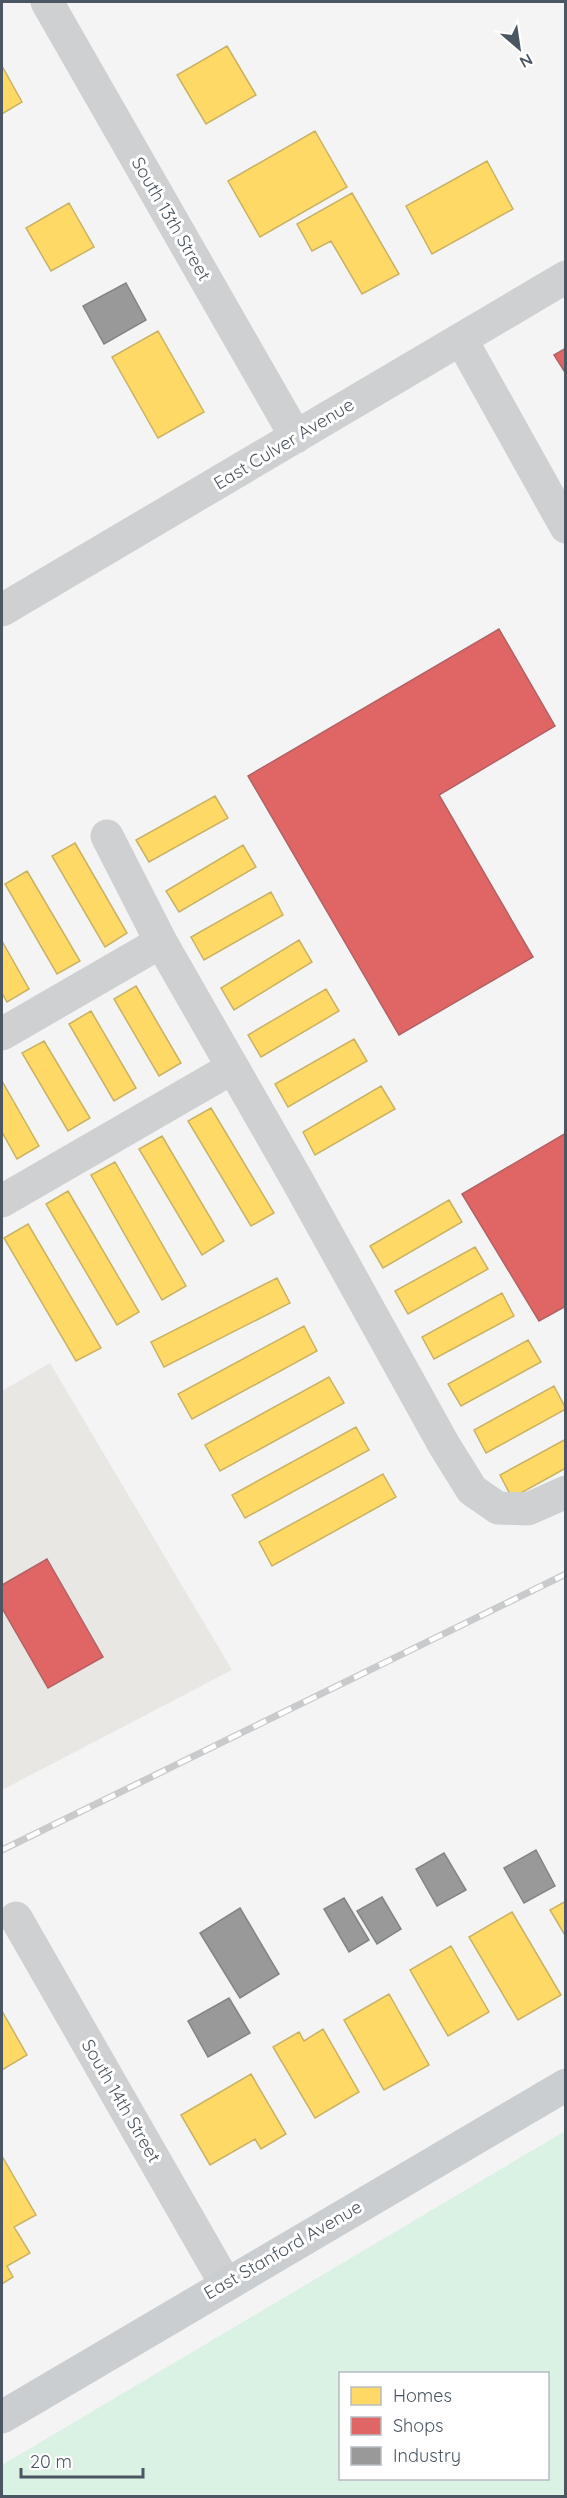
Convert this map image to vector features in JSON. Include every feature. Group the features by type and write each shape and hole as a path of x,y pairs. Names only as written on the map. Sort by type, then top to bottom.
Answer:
{"main road":[{"name":"East Stanford Avenue","path":"2,2417 225,2283 566,2085"}],"street":[{"name":"South 13th Street","path":"47,2 296,438"},
{"name":"East Culver Avenue","path":"2,610 566,277"},
{"path":"461,339 566,527"},
{"path":"107,836 161,942 296,1178 444,1445 472,1490 498,1508 528,1509 566,1492"},
{"path":"2,1034 161,942"},
{"path":"2,1201 232,1068"},
{"name":"South 14th Street","path":"16,1918 225,2283"}],"shaded area":[{"path":"50,1363 232,1670 2,1790 2,1391"}],"green space":[{"path":"565,2131 565,2496 2,2496 2,2465"}],"building: Homes":[{"path":"227,46 256,95 206,124 177,75"},
{"path":"2,66 22,102 2,114"},
{"path":"315,131 347,187 260,237 228,181"},
{"path":"487,161 513,209 432,254 406,206"},
{"path":"352,193 399,274 362,294 331,241 312,251 297,224"},
{"path":"69,203 94,247 51,271 26,228"},
{"path":"158,331 204,412 158,438 112,357"},
{"path":"215,796 228,818 149,862 136,840"},
{"path":"75,843 127,933 105,947 52,856"},
{"path":"243,845 256,867 179,912 166,891"},
{"path":"27,871 80,961 57,974 5,884"},
{"path":"271,892 283,915 204,960 191,937"},
{"path":"299,940 312,962 234,1010 221,988"},
{"path":"2,941 29,989 7,1002 2,993"},
{"path":"136,986 181,1063 159,1076 114,999"},
{"path":"326,989 339,1011 261,1057 248,1035"},
{"path":"91,1011 136,1088 114,1101 69,1024"},
{"path":"354,1039 367,1061 288,1107 275,1084"},
{"path":"44,1041 90,1118 68,1131 22,1053"},
{"path":"2,1081 39,1146 17,1159 2,1132"},
{"path":"381,1086 395,1109 315,1155 303,1132"},
{"path":"211,1108 274,1213 251,1226 188,1121"},
{"path":"162,1136 224,1241 202,1255 139,1149"},
{"path":"115,1162 186,1286 162,1300 91,1175"},
{"path":"68,1191 139,1312 117,1325 46,1204"},
{"path":"449,1200 462,1222 383,1268 370,1246"},
{"path":"28,1224 101,1348 76,1361 4,1238"},
{"path":"475,1247 488,1269 408,1314 395,1291"},
{"path":"277,1278 290,1303 164,1367 151,1342"},
{"path":"502,1293 514,1316 434,1359 422,1337"},
{"path":"304,1326 317,1351 192,1419 178,1394"},
{"path":"528,1340 541,1362 461,1406 448,1384"},
{"path":"329,1377 344,1403 220,1471 205,1445"},
{"path":"554,1386 566,1409 486,1453 474,1430"},
{"path":"356,1427 369,1450 245,1518 232,1495"},
{"path":"566,1439 566,1468 512,1498 500,1475"},
{"path":"383,1474 396,1497 272,1566 259,1542"},
{"path":"566,1901 566,1937 550,1910"},
{"path":"512,1912 561,1995 518,2020 469,1937"},
{"path":"451,1946 489,2012 448,2036 410,1970"},
{"path":"389,1994 429,2065 384,2090 344,2020"},
{"path":"2,2011 27,2055 2,2070"},
{"path":"323,2029 359,2092 315,2118 273,2047 299,2032 304,2041"},
{"path":"251,2074 286,2134 261,2149 255,2139 210,2165 181,2115"},
{"path":"2,2156 36,2215 14,2227 30,2253 7,2266 13,2277 2,2284"}],"building: Shops":[{"path":"566,348 566,374 554,355"},
{"path":"499,629 555,726 439,795 533,957 399,1035 248,776"},
{"path":"566,1133 566,1306 539,1321 462,1194"},
{"path":"47,1559 103,1657 48,1688 2,1608 2,1585"}],"building: Industry":[{"path":"126,283 146,320 104,344 83,306"},
{"path":"536,1850 555,1886 524,1903 504,1868"},
{"path":"444,1853 466,1890 437,1906 416,1869"},
{"path":"382,1897 401,1929 377,1944 357,1911"},
{"path":"344,1898 369,1940 349,1952 324,1909"},
{"path":"240,1908 279,1974 240,1998 200,1933"},
{"path":"229,1998 250,2033 208,2057 188,2021"}],"railway":[{"path":"2,1850 566,1574"}]}
